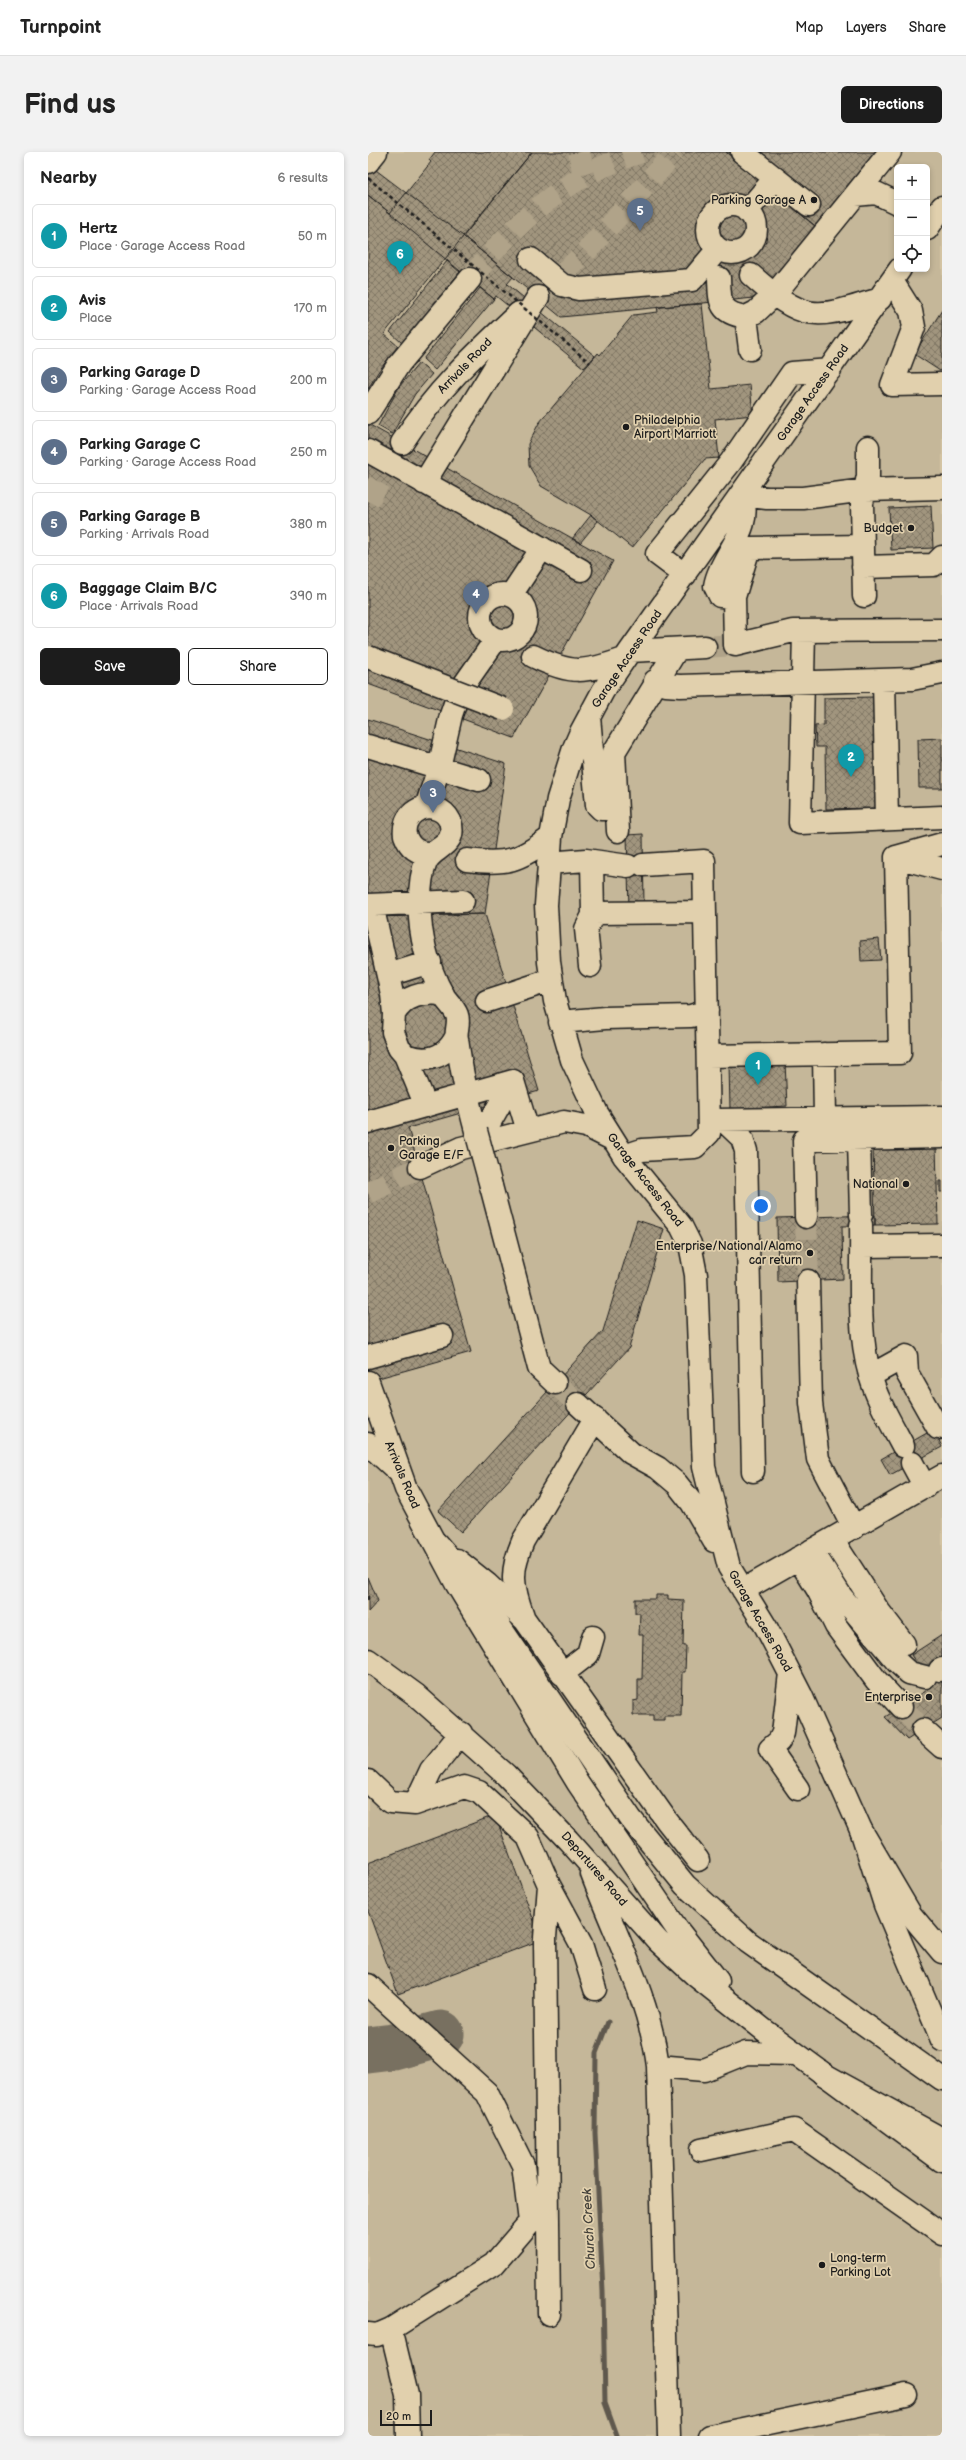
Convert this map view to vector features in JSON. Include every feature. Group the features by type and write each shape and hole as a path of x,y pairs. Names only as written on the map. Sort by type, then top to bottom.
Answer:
{"main road":[{"path":"368,162 376,152"},
{"path":"742,152 809,205"},
{"path":"719,278 720,302 723,306 731,313 746,317 756,312 774,295 890,152"},
{"path":"747,211 775,178"},
{"path":"854,195 876,193 894,202"},
{"path":"730,204 736,204 747,211 757,226 757,232 751,244 745,249 733,254 718,249 707,228 711,217 720,208 730,204"},
{"path":"930,224 942,207"},
{"path":"531,259 562,285 579,289 692,280 718,249"},
{"path":"751,275 792,308 821,314 840,312 880,299"},
{"path":"896,275 911,311 914,327 892,385 942,384"},
{"name":"Garage Access Road","path":"896,275 627,655 603,691 589,717 574,748 563,779 551,837 548,864 547,926 551,980 560,1022 580,1080 618,1148 681,1226 693,1255 704,1467 729,1567 790,1673 813,1720 861,1830 907,1908 942,1952"},
{"path":"368,413 394,371 470,279"},
{"name":"Arrivals Road","path":"402,443 417,420 448,383 482,348 538,297 424,483"},
{"path":"746,317 750,349"},
{"path":"685,575 657,554 730,463 792,373 830,370"},
{"path":"864,596 862,503 868,476 868,447"},
{"path":"368,451 581,570"},
{"path":"734,597 720,596 715,586 744,522 745,505 741,495 767,498 803,498 865,490 942,488"},
{"path":"511,595 542,548"},
{"path":"942,557 934,565 863,557 749,548 734,597 735,645 804,631 942,630"},
{"path":"501,594 511,595 524,607 524,628 508,640 496,640 482,626 480,614 481,608 495,596 501,594"},
{"path":"804,631 800,823 942,816"},
{"path":"426,807 439,768 451,715 459,692 496,640"},
{"path":"533,656 561,669 573,671 589,669 627,655 705,647"},
{"path":"618,831 614,752 655,681 677,649"},
{"path":"368,657 503,709"},
{"path":"655,681 666,686 802,683 924,678 942,673"},
{"path":"884,680 887,819"},
{"path":"589,717 597,805 600,809 617,809"},
{"path":"368,746 479,780"},
{"path":"433,853 421,853 415,850 405,835 407,819 416,810 426,807 435,808 445,813 451,825 448,843 433,853 426,862 422,874 420,902 425,945 443,994 457,1015 456,1037 467,1094 539,1368 555,1383"},
{"path":"467,860 492,863 514,861 551,837"},
{"path":"896,857 942,844"},
{"path":"896,857 942,869"},
{"path":"708,1056 900,1053 896,857"},
{"path":"590,966 586,929 593,913 592,861"},
{"path":"420,1167 461,1148 528,1131 572,1122 586,1126 618,1148 642,1150 695,1147 709,1133 716,1120 708,1056 704,861 635,865 592,861 548,864"},
{"path":"426,1106 405,1055 395,1040 392,1032 394,1014 388,975 370,905 463,901"},
{"path":"593,913 705,912"},
{"path":"388,975 430,962"},
{"path":"487,1001 551,980"},
{"path":"394,1014 398,1007 412,996 429,992 443,994"},
{"path":"560,1022 605,1018 691,1016 707,1011"},
{"path":"405,1055 420,1059 437,1057 449,1050 456,1037"},
{"path":"824,1054 825,1118"},
{"path":"513,1081 528,1131"},
{"path":"368,1122 513,1081"},
{"path":"477,1136 513,1081"},
{"path":"716,1120 942,1116"},
{"path":"716,1120 742,1138 746,1151 753,1471"},
{"path":"806,1217 804,1140 942,1137"},
{"path":"743,1590 933,1482 908,1455 870,1376 864,1344 859,1139"},
{"path":"861,1229 942,1245"},
{"path":"808,1281 810,1403 818,1459 854,1528"},
{"path":"368,1357 442,1336"},
{"path":"870,1376 906,1356 907,1373 938,1428 942,1426"},
{"name":"Arrivals Road","path":"368,1382 399,1472 414,1507 436,1543"},
{"path":"578,1404 631,1453 658,1468 677,1484 692,1503 729,1567"},
{"path":"525,1620 514,1586 513,1573 516,1558 523,1542 595,1420"},
{"path":"368,1444 399,1472"},
{"path":"832,1539 878,1610 904,1644"},
{"path":"436,1543 487,1584 525,1620 667,1821 698,1860"},
{"path":"436,1543 483,1628 592,1804 697,1956 764,2030"},
{"path":"436,1543 466,1577 635,1826 685,1885 748,1942 942,2079"},
{"path":"805,1554 897,1662 910,1673 936,1672"},
{"path":"805,1554 818,1590 836,1626 876,1680 901,1707"},
{"path":"562,1674 588,1654 593,1638"},
{"name":"Departures Road","path":"368,1660 416,1695 461,1733 527,1796 678,1960 764,2030 823,2074"},
{"path":"790,1673 783,1733 779,1741 770,1749 798,1789"},
{"path":"415,1804 431,1770 461,1733"},
{"path":"368,1781 390,1802 415,1804 464,1787 479,1792 528,1837 549,1885 581,1944 595,1989"},
{"path":"861,1830 885,1905 942,2040"},
{"path":"587,1862 610,1923 643,1998 652,2030 658,2066 669,2436"},
{"path":"549,1885 545,1946 549,2314"},
{"path":"368,1985 487,2093 523,2165 530,2222 494,2264 391,2329 377,2335 368,2334"},
{"path":"658,2066 704,2070 746,2053 796,2054"},
{"path":"823,2074 942,2139"},
{"path":"823,2074 942,2162"},
{"path":"701,2150 794,2130 942,2234"},
{"path":"391,2329 407,2395 408,2436"},
{"path":"710,2436 906,2396"}],"path":[{"path":"368,178 590,362"},
{"path":"368,1596 368,1601"}],"shaded area":[{"path":"368,152 942,152 942,2436 368,2436"}],"building":[{"path":"435,152 532,152 384,334 398,346 378,372 368,389 368,195 390,213 431,162 429,160"},
{"path":"532,152 726,152 816,227 764,297 561,317 463,236"},
{"name":"Parking Garage A","path":"726,152 883,152 819,229"},
{"path":"368,164 463,236 513,277 507,284 595,356 584,368 496,296 494,299 368,195"},
{"path":"447,261 460,272 402,343 390,332"},
{"path":"480,288 494,299 435,370 423,359"},
{"name":"Philadelphia Airport Marriott","path":"702,304 711,389 750,385 753,415 715,419 719,458 705,459 632,548 591,515 541,486 529,466 528,444 539,423 598,353 600,355 633,315 658,312 657,307"},
{"path":"942,310 942,368 940,371 914,354"},
{"path":"419,363 432,374 415,394 392,434 378,426 399,387"},
{"path":"368,424 613,561 514,738 368,684"},
{"name":"Budget","path":"931,506 933,548 891,550 889,508"},
{"path":"591,515 598,521 580,543 572,539"},
{"path":"874,697 877,808 826,809 825,747 816,747 815,726 824,725 824,698"},
{"path":"368,719 506,764 485,914 368,917"},
{"path":"942,738 942,788 919,788 918,739"},
{"path":"643,834 644,908 629,909 627,835"},
{"name":"Parking Garage E/F","path":"485,914 539,1091 408,1128 471,1352 368,1381 368,917"},
{"path":"879,939 881,960 861,961 860,941"},
{"path":"785,1062 787,1106 730,1109 729,1064"},
{"name":"National","path":"936,1145 938,1224 875,1225 873,1146"},
{"path":"940,1181 942,1181 942,1192 940,1192"},
{"name":"Enterprise/National/Alamo car return","path":"875,1215 875,1225 842,1226 843,1279 778,1282 777,1218"},
{"path":"637,1220 664,1229 629,1348 461,1532 438,1511 603,1331"},
{"path":"934,1429 942,1447 890,1475 881,1459"},
{"path":"368,1577 378,1601 368,1612"},
{"path":"656,1595 668,1595 668,1599 684,1600 683,1646 686,1646 685,1672 682,1672 681,1716 664,1716 664,1720 653,1720 653,1715 633,1715 633,1701 638,1700 638,1679 642,1679 643,1635 639,1635 640,1613 635,1613 635,1599 656,1599"},
{"name":"Enterprise","path":"942,1635 942,1718 907,1740 885,1717 932,1687 911,1655"},
{"path":"495,1815 541,1940 398,1994 368,1911 368,1863"}],"waterway":[{"name":"Church Creek","path":"608,2022 596,2053 595,2133 603,2291 605,2403 617,2436"}],"taxiway":[{"path":"368,2050 393,2047 441,2034"}],"tunnel":[{"path":"579,152 584,175"},
{"path":"470,279 507,237 545,202 566,187 589,174 614,162 641,152"},
{"path":"538,297 584,254 675,152"},
{"path":"368,501 402,443"},
{"path":"705,647 735,645"},
{"path":"368,1193 420,1167"},
{"path":"806,1217 808,1281"},
{"path":"555,1383 578,1404"},
{"path":"901,1707 923,1730"}],"place":[{"name":"Parking Garage A","path":"814,200"},
{"name":"Parking Garage B","path":"640,231"},
{"name":"Baggage Claim B/C","path":"400,274"},
{"name":"Philadelphia Airport Marriott","path":"626,427"},
{"name":"Budget","path":"911,528"},
{"name":"Parking Garage C","path":"476,614"},
{"name":"Avis","path":"851,777"},
{"name":"Parking Garage D","path":"433,813"},
{"name":"Hertz","path":"758,1085"},
{"name":"Parking Garage E/F","path":"391,1148"},
{"name":"National","path":"906,1184"},
{"name":"Enterprise/National/Alamo car return","path":"810,1253"},
{"name":"Enterprise","path":"929,1697"},
{"name":"Long-term Parking Lot","path":"822,2265"}]}
